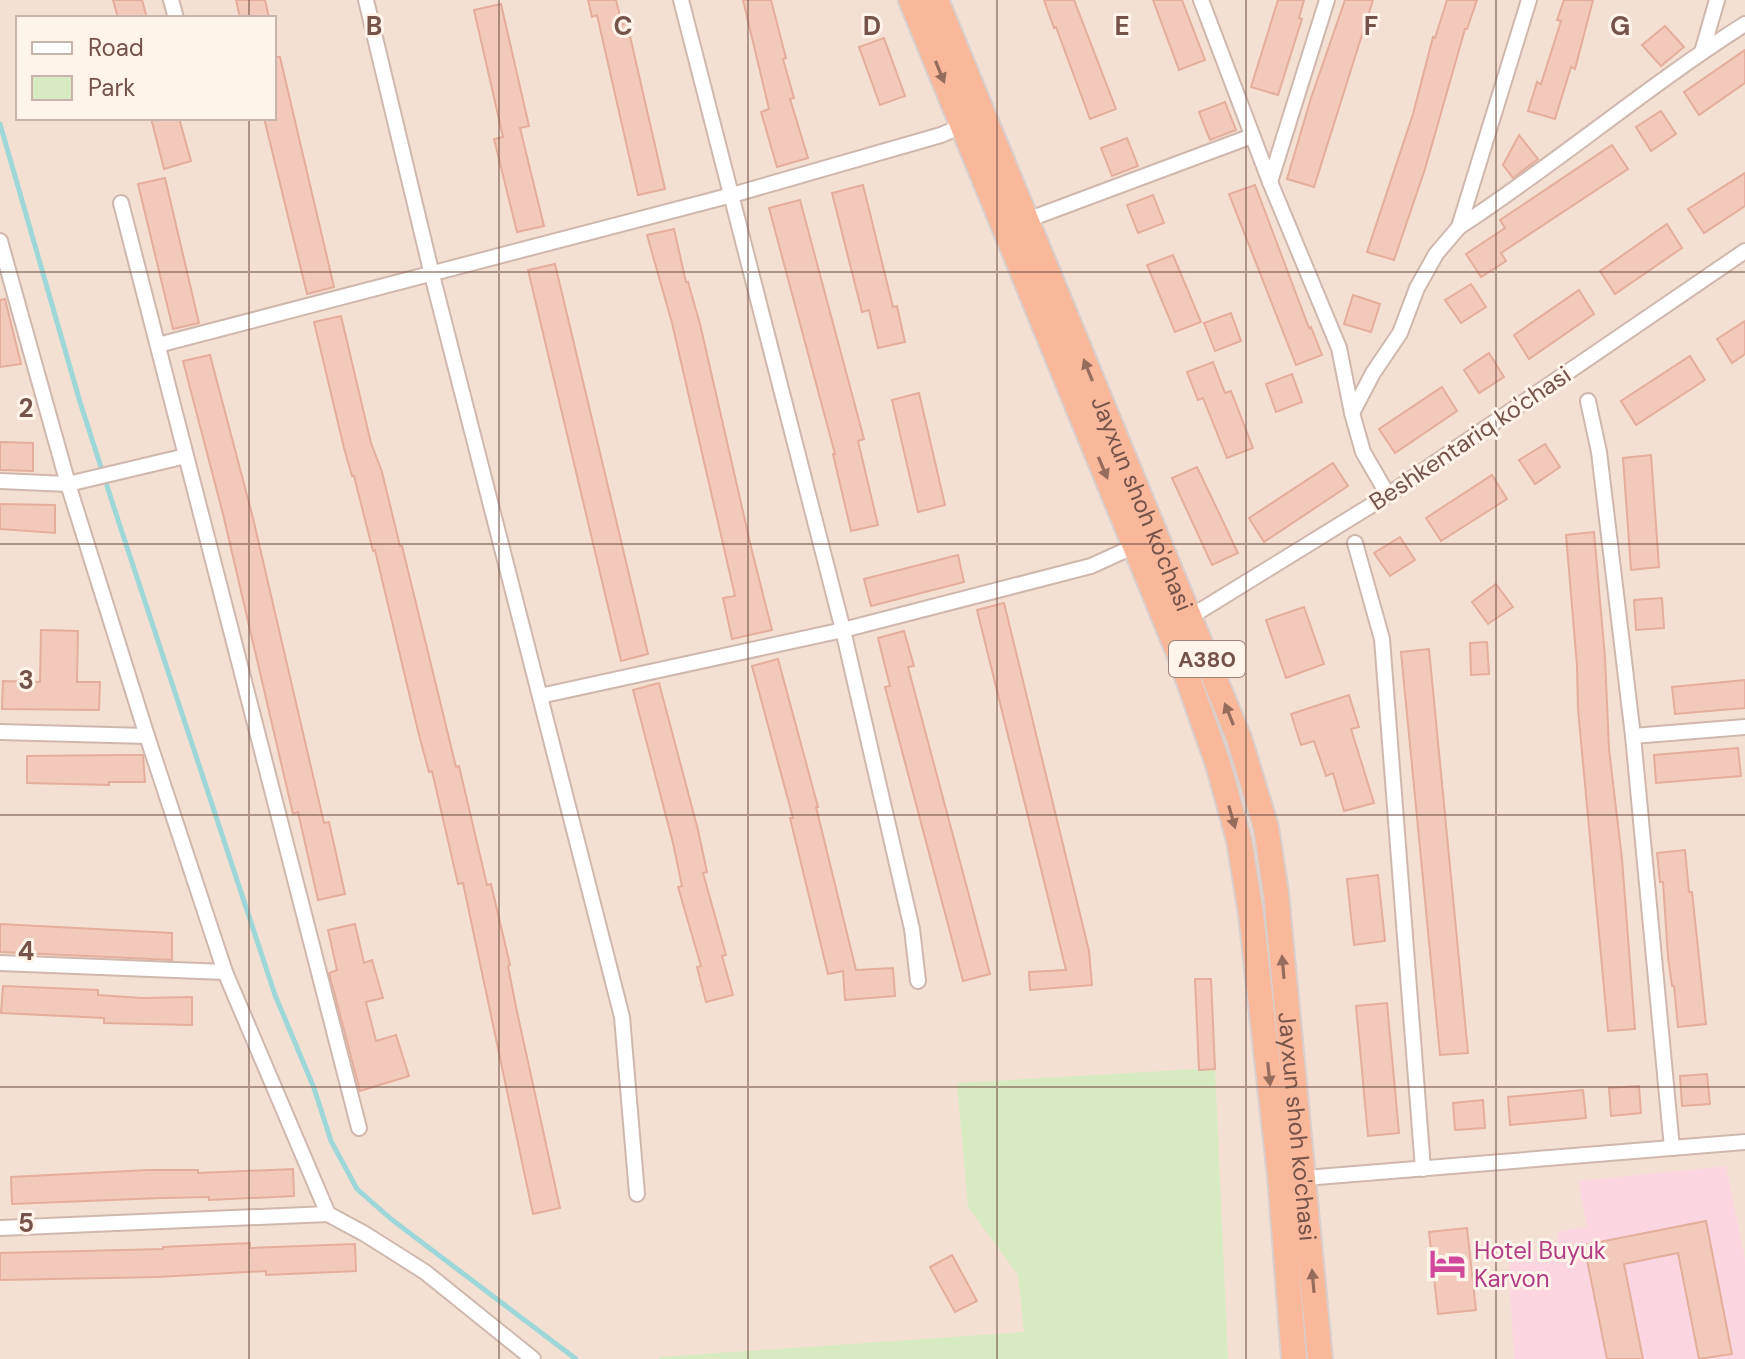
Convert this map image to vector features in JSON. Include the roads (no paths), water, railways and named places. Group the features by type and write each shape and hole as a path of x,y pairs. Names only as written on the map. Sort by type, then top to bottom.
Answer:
{"highway":[{"name":"Jayxun shoh ko'chasi","path":"911,0 1135,546 1218,764 1239,840 1251,914 1280,1176 1294,1359"},
{"name":"Jayxun shoh ko'chasi","path":"936,0 1239,738 1266,827 1276,893 1305,1178 1320,1359"}],"street":[{"path":"366,0 432,275 622,1017 637,1194"},
{"path":"681,0 843,630 912,929 918,981"},
{"path":"1201,0 1270,182 1339,348 1363,452 1388,495"},
{"path":"1270,182 1327,0"},
{"path":"1459,227 1529,0"},
{"path":"1702,52 1717,0"},
{"path":"1352,413 1373,373 1400,333 1417,288 1436,254 1459,227 1497,203 1702,52 1745,24"},
{"path":"158,345 732,195 941,135 962,126"},
{"path":"1027,220 1252,136"},
{"path":"121,203 359,1128"},
{"path":"1,244 68,484 225,972 328,1214"},
{"name":"Beshkentariq ko'chasi","path":"1190,617 1388,495 1745,251"},
{"path":"1588,401 1599,452 1633,736 1672,1148"},
{"path":"0,481 68,484 186,456"},
{"path":"1355,543 1383,649 1423,1169"},
{"path":"540,696 843,630 1091,566 1135,546"},
{"path":"1633,736 1745,727"},
{"path":"0,732 147,736"},
{"path":"0,963 225,972"},
{"path":"1305,1178 1745,1142"},
{"path":"0,1228 328,1214 425,1272 533,1359"}],"waterway":[{"path":"0,124 80,402 118,520 275,995 314,1088 331,1141 357,1189 391,1219 576,1359"}],"place":[{"name":"Hotel Buyuk Karvon","path":"1448,1264"}]}
